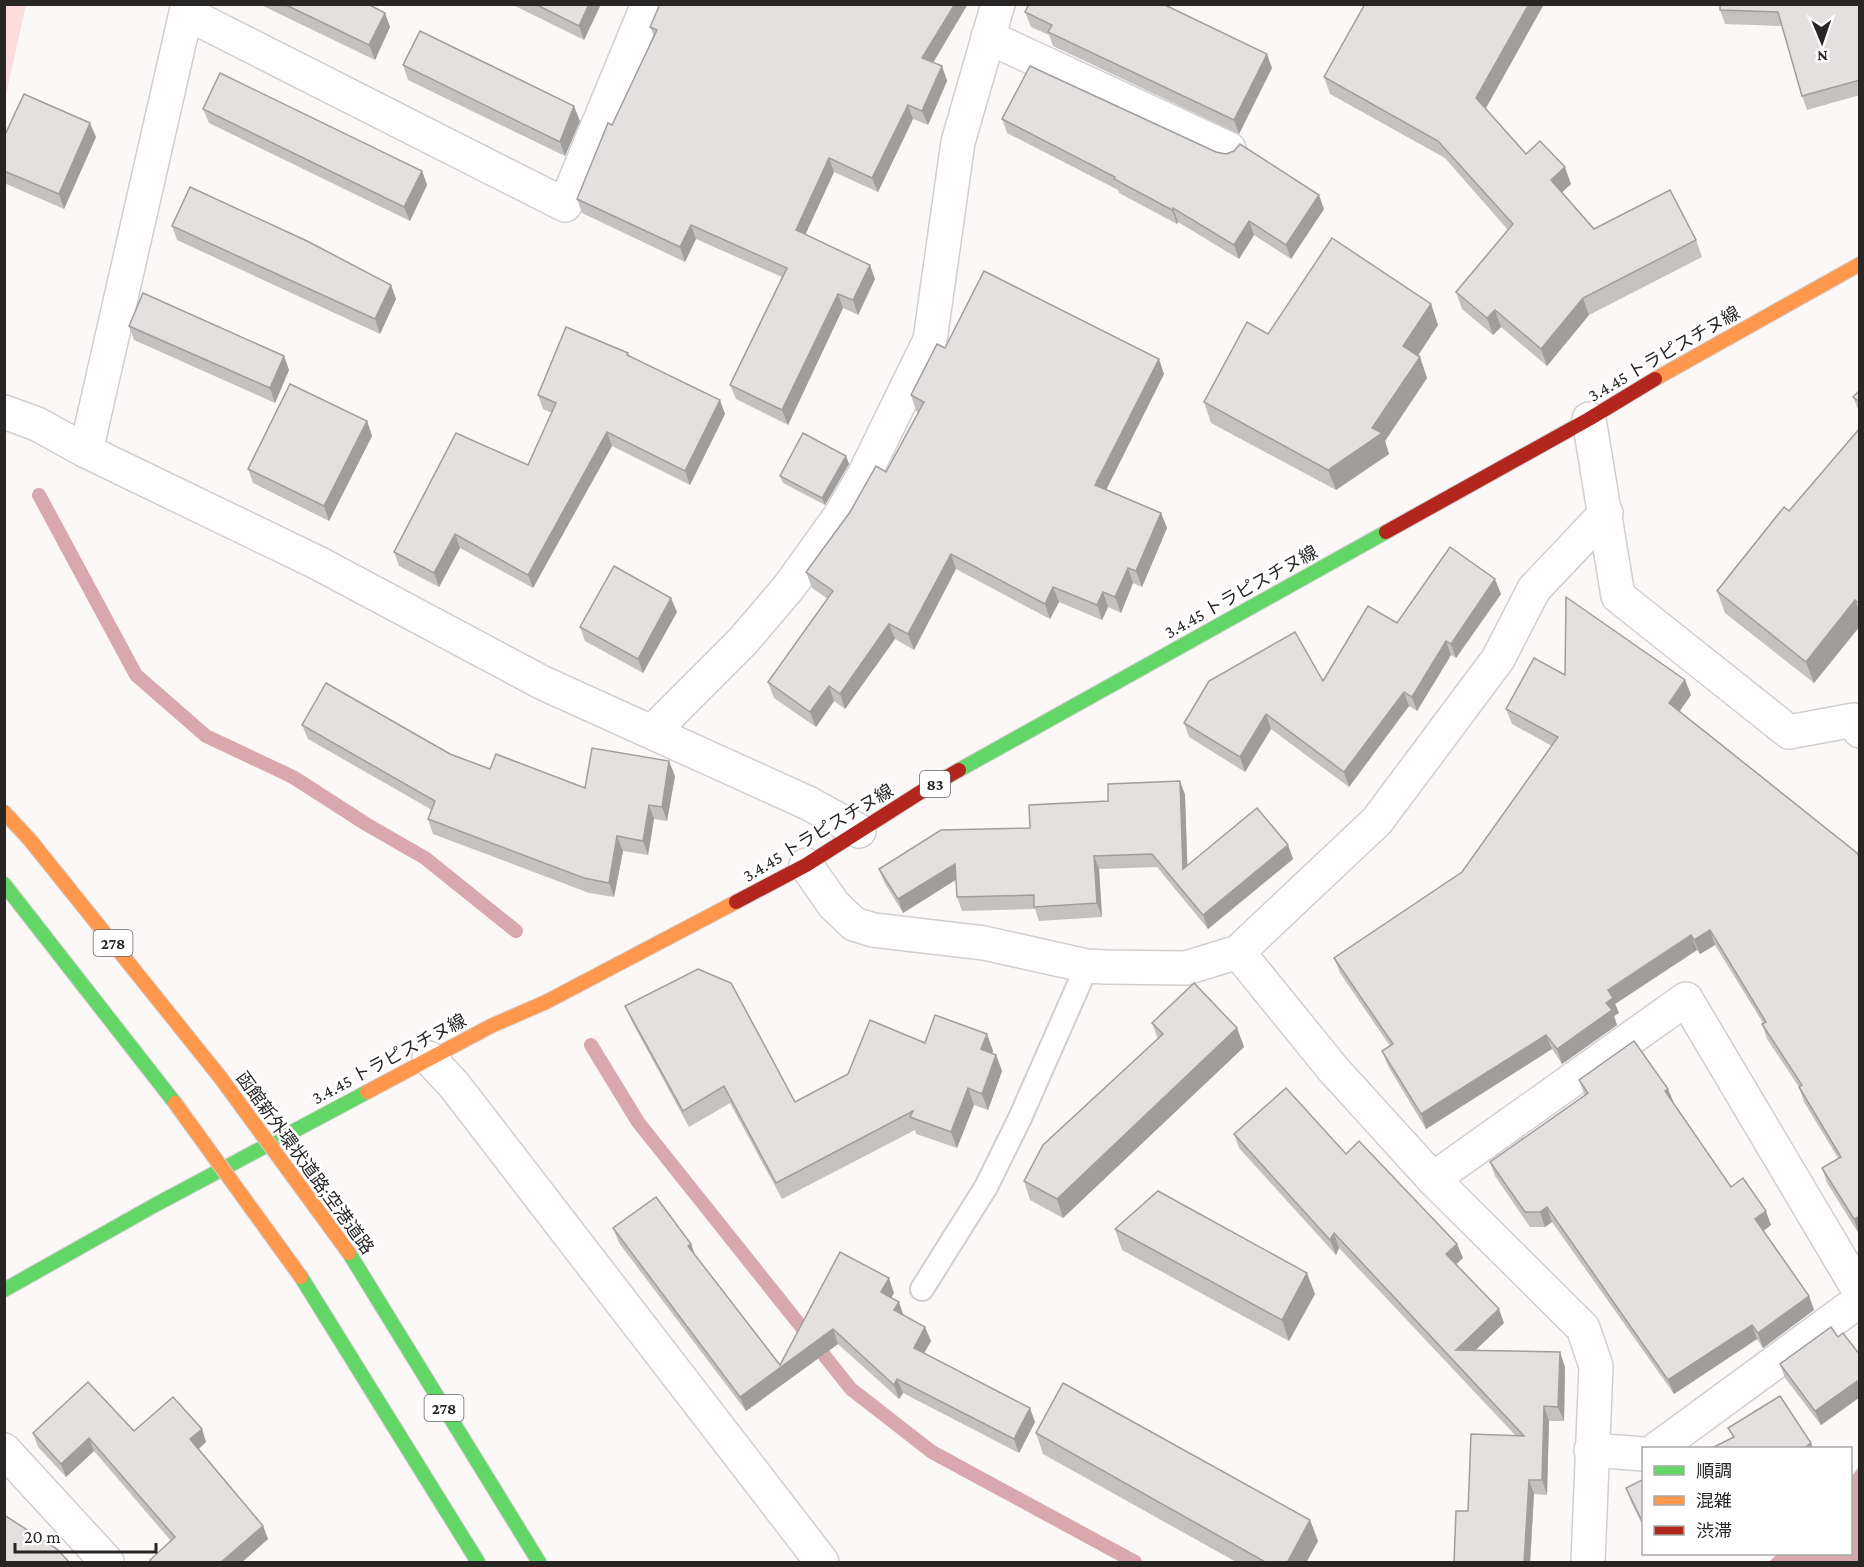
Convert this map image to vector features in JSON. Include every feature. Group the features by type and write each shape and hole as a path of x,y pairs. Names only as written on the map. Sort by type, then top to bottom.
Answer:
{"main road":[{"name":"3.4.45 トラピスチヌ線","path":"4,1290 155,1205 490,1026 546,1002 806,865 945,778 1589,419 1681,363 1860,264"},
{"name":"函館新外環状道路;空港道路","path":"4,812 30,840 220,1077 349,1253 538,1563"},
{"name":"278","path":"4,884 175,1103 301,1277 478,1563"}],"street":[{"path":"86,451 187,9 565,205 648,4"},
{"path":"652,732 743,641 789,587 840,516 864,475 930,340 958,141 998,4"},
{"path":"988,37 1229,149"},
{"path":"4,412 37,424 86,451 318,563 543,683 808,802 859,831"},
{"path":"1589,419 1618,596 1789,732 1854,720 1860,731"},
{"path":"806,865 834,904 854,924 873,930 984,942 1088,966 1186,968 1238,952 1377,821 1498,659 1534,590 1606,513"},
{"path":"1238,952 1333,1069 1433,1179 1583,1328 1596,1366 1588,1563"},
{"path":"1433,1179 1686,999 1860,1292"},
{"path":"429,1059 461,1094 822,1563"},
{"path":"1661,1447 1860,1300"},
{"path":"4,1450 107,1563"},
{"path":"1591,1450 1642,1454"}],"lane":[{"path":"922,1289 986,1188 1088,966"}],"shaded area":[{"path":"4,5 26,5 5,99"},
{"path":"1859,1467 1859,1562 1769,1562 1776,1555 1852,1555 1852,1476"}],"building":[{"path":"284,4 368,4 385,13 369,45"},
{"path":"535,4 589,4 579,26"},
{"path":"660,4 955,4 922,58 942,66 922,111 908,105 872,178 829,158 796,230 870,265 853,300 838,294 782,410 730,385 787,268 691,225 680,247 577,199 608,123 612,125 657,30 650,27"},
{"path":"1029,4 1163,4 1267,54 1234,120 1048,32 1052,25 1025,12"},
{"path":"1365,4 1529,4 1476,98 1526,154 1540,141 1565,167 1551,180 1594,229 1670,190 1696,240 1583,298 1541,349 1495,310 1487,318 1456,292 1513,224 1438,141 1324,77"},
{"path":"1720,4 1860,4 1860,80 1802,96 1778,12 1720,10"},
{"path":"420,31 574,106 560,142 403,65"},
{"path":"1030,66 1216,152 1226,154 1234,151 1240,144 1319,195 1286,245 1249,221 1234,245 1173,208 1172,210 1114,179 1115,177 1002,119"},
{"path":"220,73 422,171 404,207 203,109"},
{"path":"24,94 90,123 59,194 4,171 4,137"},
{"path":"190,187 307,241 391,285 375,319 172,226"},
{"path":"1332,238 1431,304 1403,346 1420,357 1372,428 1382,433 1328,470 1204,402 1247,322 1268,334"},
{"path":"984,271 1159,359 1095,485 1161,513 1136,571 1128,568 1115,597 1103,592 1097,605 1053,587 1045,604 951,554 908,634 889,624 840,694 829,686 810,712 768,682 833,591 806,572 850,512 876,466 886,472 924,402 911,395 937,344 945,348"},
{"path":"143,293 284,356 270,388 129,326"},
{"path":"566,327 628,353 627,355 720,400 685,471 607,432 528,575 455,534 434,573 394,552 456,433 528,465 556,403 538,395"},
{"path":"290,384 367,421 324,506 248,469"},
{"path":"1860,390 1860,402 1853,397"},
{"path":"1860,428 1860,604 1855,600 1806,662 1717,591 1784,507 1789,511"},
{"path":"803,433 846,456 822,498 780,476"},
{"path":"1450,547 1495,579 1451,644 1446,641 1412,697 1404,692 1344,772 1266,714 1240,757 1184,723 1209,681 1295,632 1323,681 1368,606 1397,623"},
{"path":"614,566 671,598 638,659 580,627"},
{"path":"1566,597 1685,680 1669,703 1857,853 1860,858 1860,1216 1854,1219 1822,1168 1841,1157 1799,1087 1802,1085 1762,1024 1766,1022 1710,930 1694,940 1691,935 1608,990 1613,998 1606,1003 1612,1010 1557,1049 1546,1035 1421,1114 1382,1051 1393,1044 1334,958 1462,872 1558,737 1506,709 1534,658 1565,675"},
{"path":"326,683 450,754 490,769 496,754 585,788 592,748 669,761 662,807 649,805 643,841 617,836 609,883 584,878 428,819 435,801 302,725"},
{"path":"1180,781 1183,869 1257,808 1288,845 1203,915 1152,854 1094,856 1097,903 1034,907 1034,895 957,897 955,864 898,899 879,869 941,830 1030,828 1029,805 1108,801 1108,784"},
{"path":"698,969 731,983 795,1102 848,1074 870,1020 925,1043 935,1015 987,1034 981,1049 996,1055 982,1094 968,1088 951,1132 910,1117 913,1111 776,1183 724,1086 683,1111 625,1006"},
{"path":"1194,983 1237,1028 1057,1199 1024,1181 1043,1145 1163,1034 1152,1023"},
{"path":"1634,1041 1668,1089 1665,1091 1731,1187 1743,1178 1766,1211 1755,1219 1809,1296 1758,1333 1752,1325 1668,1380 1547,1207 1540,1212 1525,1212 1490,1162 1588,1093 1579,1080"},
{"path":"1286,1088 1346,1154 1359,1141 1457,1244 1446,1254 1499,1309 1456,1350 1560,1352 1558,1407 1544,1406 1542,1480 1529,1480 1524,1563 1454,1563 1456,1511 1468,1511 1471,1434 1524,1436 1334,1233 1330,1240 1234,1134"},
{"path":"1158,1191 1307,1273 1282,1320 1115,1229"},
{"path":"656,1197 691,1244 688,1246 780,1365 840,1252 889,1278 881,1292 899,1302 894,1310 925,1327 914,1348 1030,1408 1014,1439 897,1379 894,1385 833,1329 740,1397 613,1228"},
{"path":"1831,1327 1838,1337 1843,1333 1860,1355 1860,1379 1815,1411 1780,1364"},
{"path":"88,1382 134,1431 173,1397 202,1429 190,1439 263,1526 220,1563 152,1563 150,1560 175,1537 89,1438 61,1464 33,1433"},
{"path":"1063,1383 1310,1520 1287,1563 1267,1563 1036,1433"},
{"path":"1780,1396 1811,1443 1806,1447 1714,1447 1734,1437 1728,1428"},
{"path":"1642,1480 1642,1521 1626,1488"},
{"path":"4,1515 57,1549 70,1563 4,1563"}],"waterway":[{"path":"39,495 136,675 206,736 293,777 366,824 425,858 516,931"},
{"path":"591,1045 638,1122 851,1389 932,1452 1135,1562"}],"traffic: fast":[{"path":"959,770 1386,532"},
{"path":"4,884 175,1103"},
{"path":"4,1290 155,1205 367,1092"},
{"path":"349,1253 539,1562"},
{"path":"301,1277 478,1562"}],"traffic: slow":[{"path":"1655,379 1860,264"},
{"path":"4,812 30,840 220,1077"},
{"path":"367,1092 491,1026 546,1002 736,902"},
{"path":"220,1077 349,1253"},
{"path":"175,1103 301,1277"}],"traffic: jam":[{"path":"1386,532 1589,419 1655,379"},
{"path":"736,902 806,865 959,770"}]}
